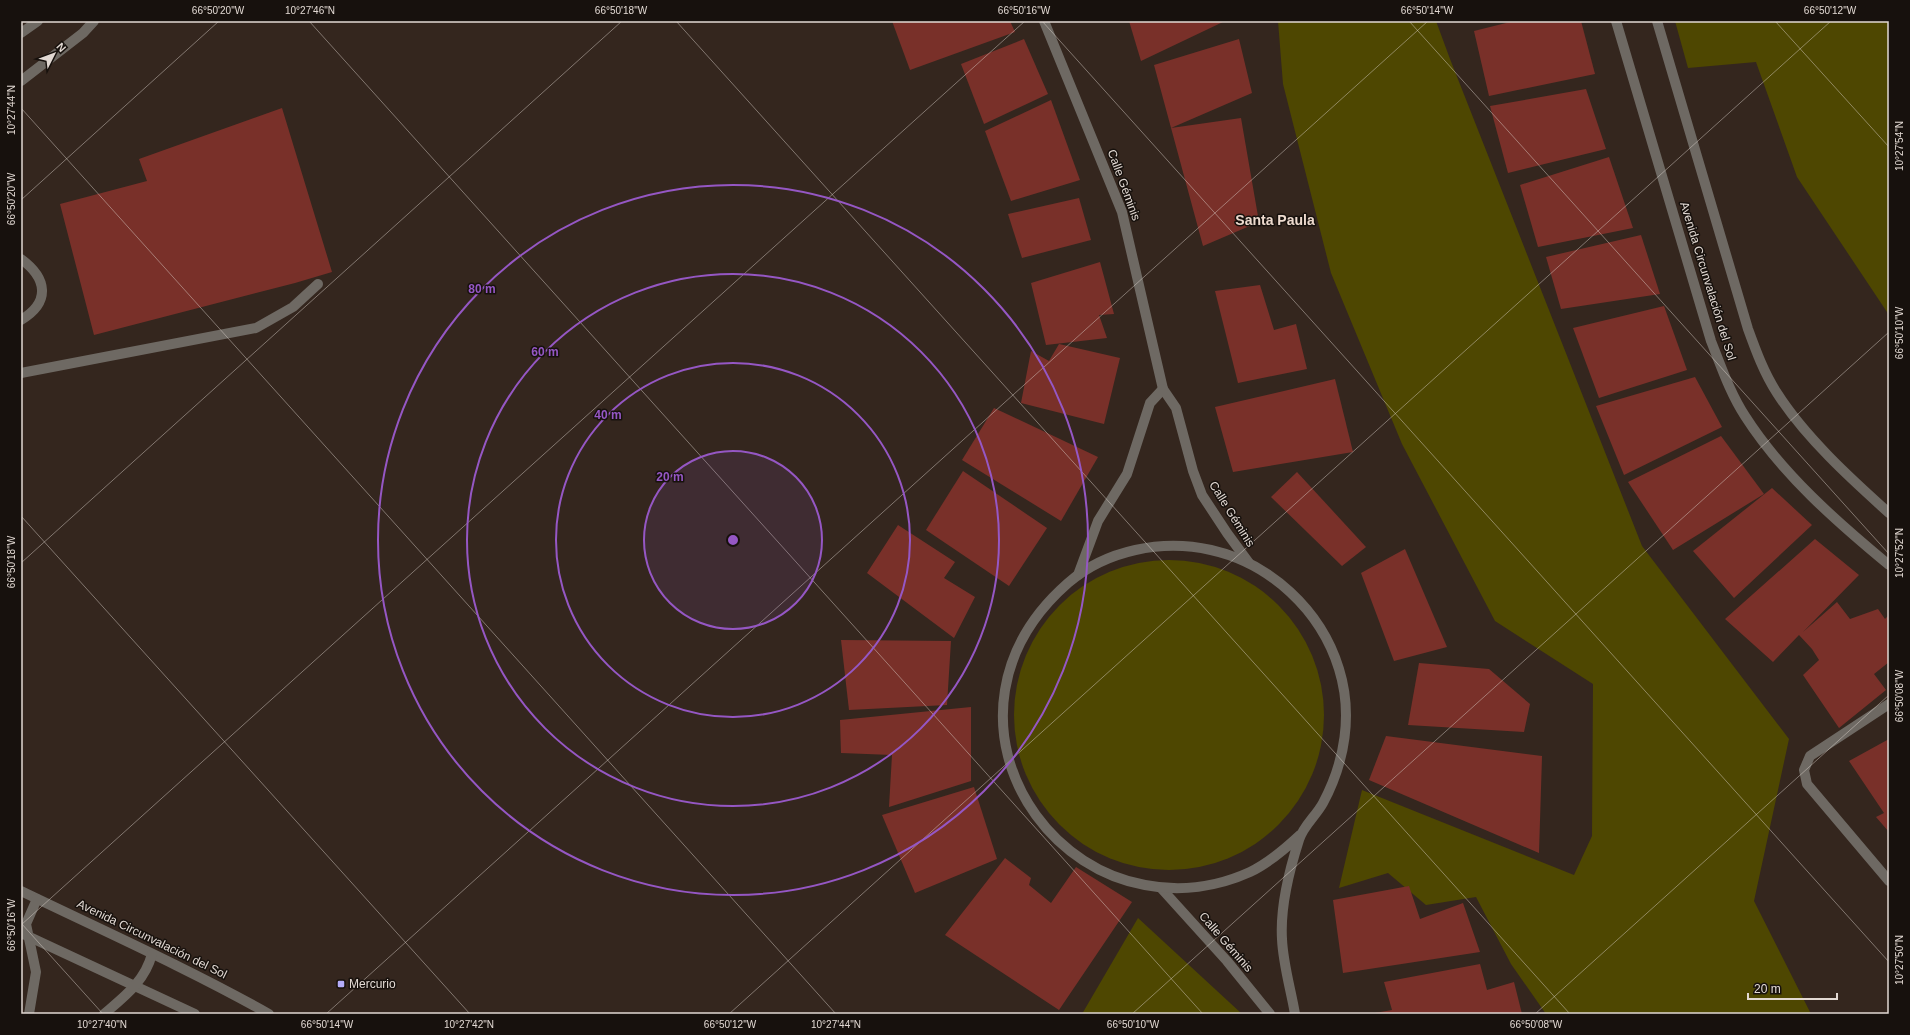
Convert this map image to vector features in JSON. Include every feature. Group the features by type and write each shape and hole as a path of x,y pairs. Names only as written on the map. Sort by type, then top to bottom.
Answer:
{"street":[{"path":"21,33 38,21"},
{"path":"21,81 54,57 83,33 94,21"},
{"name":"Calle Géminis","path":"1044,21 1122,212 1163,389 1176,408 1193,471 1202,495 1226,533 1249,562"},
{"name":"Avenida Circunvalación del Sol","path":"1616,21 1711,341 1727,381 1745,416 1800,484 1842,525 1889,565"},
{"name":"Avenida Circunvalación del Sol","path":"1657,21 1748,329 1762,364 1777,393 1797,420 1827,454 1889,513"},
{"path":"21,260 32,267 40,278 43,292 38,306 21,320"},
{"path":"21,373 256,328 293,307 318,284"},
{"name":"Calle Géminis","path":"1078,575 1098,521 1127,474 1150,404 1163,389"},
{"name":"Calle Géminis","path":"1174,545 1200,547 1225,553 1249,562 1279,582 1305,606 1325,636 1339,669 1346,704 1345,739 1337,774 1322,806 1300,835 1277,855 1251,871 1222,882 1192,888 1161,888 1126,882 1094,868 1065,848 1036,817 1022,793 1009,760 1004,726 1005,690 1014,656 1029,625 1047,603 1078,575 1100,562 1124,553 1149,547 1174,545"},
{"path":"1889,704 1810,756 1804,770 1807,784 1889,881"},
{"name":"Calle Géminis","path":"1295,1014 1282,940 1284,904 1290,872 1300,835"},
{"name":"Calle Géminis","path":"1161,888 1227,961 1270,1014"},
{"name":"Avenida Circunvalación del Sol","path":"21,891 234,994 269,1014"},
{"path":"30,1014 36,972 25,935 26,924 37,899"},
{"path":"25,935 195,1014"},
{"path":"104,1014 136,986 149,966 152,954"}],"shaded area":[{"path":"1278,21 1436,21 1642,546 1789,739 1754,901 1811,1014 1546,1014 1511,964 1476,897 1426,905 1388,873 1339,888 1362,790 1574,875 1592,836 1593,684 1495,621 1402,444 1331,273 1283,84"},
{"path":"1675,21 1889,21 1889,315 1797,177 1756,62 1688,68"},
{"path":"1169,560 1199,563 1228,572 1255,586 1279,605 1298,629 1312,656 1321,685 1324,715 1321,745 1312,774 1298,801 1279,825 1255,844 1228,858 1199,867 1169,870 1139,867 1110,858 1083,844 1059,825 1040,801 1026,774 1017,745 1014,715 1017,685 1026,656 1040,629 1059,605 1083,586 1110,572 1139,563"},
{"path":"1138,918 1242,1014 1082,1014"}],"building":[{"path":"892,21 1010,21 1015,32 910,70"},
{"path":"1129,21 1225,21 1141,61"},
{"path":"1514,21 1581,21 1595,74 1489,96 1474,31"},
{"path":"1024,39 1048,94 984,124 961,64"},
{"path":"1239,39 1252,93 1171,128 1154,65"},
{"path":"1586,89 1606,149 1508,173 1490,106"},
{"path":"1051,100 1080,180 1011,201 985,131"},
{"path":"282,108 332,272 94,335 60,204 147,181 139,159"},
{"path":"1241,118 1259,222 1203,246 1171,128"},
{"path":"1609,157 1633,228 1538,247 1520,185"},
{"path":"1079,198 1091,240 1022,258 1008,214"},
{"path":"1641,235 1660,294 1561,309 1546,257"},
{"path":"1100,262 1114,314 1099,315 1107,338 1046,345 1031,283"},
{"path":"1260,285 1274,330 1296,324 1307,369 1238,383 1215,291"},
{"path":"1664,306 1687,370 1599,398 1573,328"},
{"path":"1059,344 1120,358 1104,424 1021,403 1031,351 1049,361"},
{"path":"1695,377 1722,427 1624,475 1596,406"},
{"path":"1335,379 1353,452 1233,472 1215,407"},
{"path":"994,408 1098,457 1061,521 962,460"},
{"path":"1721,436 1764,494 1673,550 1628,482"},
{"path":"963,471 1047,528 1009,586 926,530"},
{"path":"1297,472 1366,547 1342,566 1271,497"},
{"path":"1772,488 1812,525 1734,598 1693,551"},
{"path":"898,525 955,562 944,578 975,597 954,638 867,573"},
{"path":"1815,539 1859,575 1803,632 1837,602 1850,619 1878,609 1885,619 1889,615 1889,662 1874,674 1886,690 1839,728 1803,675 1819,660 1812,649 1799,635 1773,662 1725,619"},
{"path":"1405,549 1447,647 1394,661 1361,573"},
{"path":"841,640 951,641 947,705 849,710"},
{"path":"1419,663 1489,669 1530,704 1524,732 1408,725"},
{"path":"971,707 971,781 889,807 892,755 841,753 840,720"},
{"path":"1386,736 1542,756 1539,853 1369,780"},
{"path":"1889,739 1889,832 1876,817 1884,813 1849,761"},
{"path":"974,787 997,859 915,893 882,815"},
{"path":"1005,858 1031,878 1029,885 1051,903 1076,867 1132,902 1059,1010 945,935"},
{"path":"1409,886 1420,919 1463,903 1480,952 1343,973 1333,900"},
{"path":"1480,964 1487,990 1514,982 1522,1014 1369,1014 1392,1010 1384,982"}],"place":[{"name":"Mercurio","path":"341,984"}],"district":[{"name":"Santa Paula","path":"1275,220"}]}
